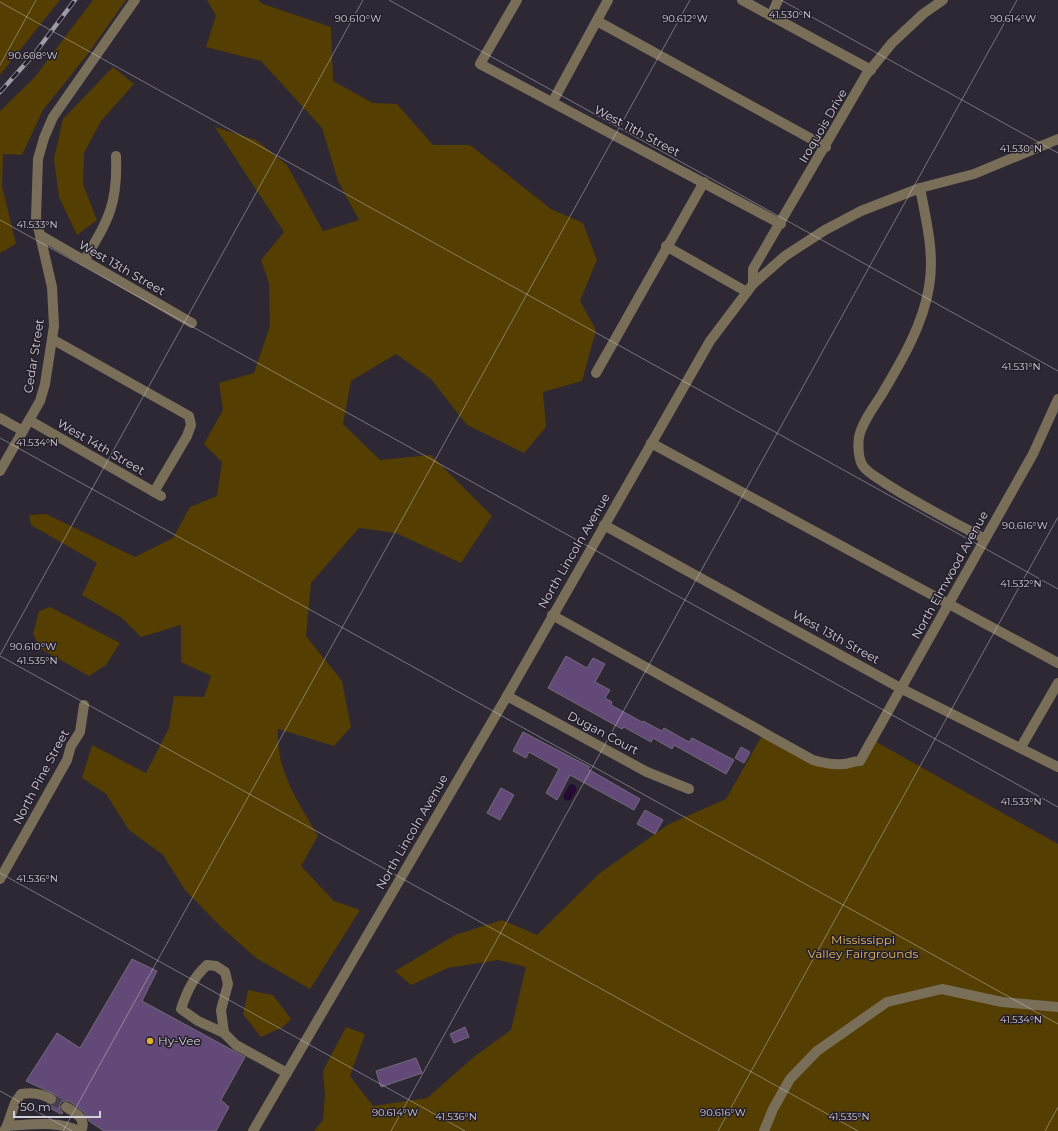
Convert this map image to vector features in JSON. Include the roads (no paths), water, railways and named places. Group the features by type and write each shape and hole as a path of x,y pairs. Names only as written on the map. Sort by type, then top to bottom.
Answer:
{"street":[{"name":"Cedar Street","path":"0,471 42,395 54,326 52,287 36,218 38,159 44,138 53,117 135,0"},
{"name":"West 11th Street","path":"517,0 480,64 553,101 781,224"},
{"path":"553,101 608,0"},
{"path":"742,0 871,70"},
{"path":"771,16 778,0"},
{"name":"Iroquois Drive","path":"750,288 753,269 871,70 892,43 923,14 943,0"},
{"path":"597,21 826,147"},
{"name":"North Lincoln Avenue","path":"253,1131 507,696 552,615 710,342 750,288 785,256 825,230 861,211 920,188 974,174 1058,140"},
{"path":"84,261 107,221 114,201 117,178 116,156"},
{"path":"596,373 666,246 704,182"},
{"path":"920,188 928,229 931,260 929,287 919,321 906,353 866,421 859,436 858,448 863,466 873,474 902,494 985,539"},
{"name":"West 13th Street","path":"40,235 192,323"},
{"path":"666,246 750,288"},
{"name":"West 14th Street","path":"29,420 157,494 187,436 191,425 189,416 52,339"},
{"name":"North Elmwood Avenue","path":"552,615 813,760 827,764 844,764 853,761 860,761 902,689 949,602 1033,454 1058,399"},
{"path":"0,418 23,430"},
{"path":"651,443 949,602 1058,663"},
{"name":"West 13th Street","path":"604,525 902,689 1021,747 1058,767"},
{"path":"1021,747 1058,683"},
{"name":"Dugan Court","path":"507,696 647,772 689,789"},
{"name":"North Pine Street","path":"0,879 67,760 71,746 80,732 84,705"},
{"path":"224,1034 221,1010 228,984 225,972 216,966 207,964 196,975 189,987 181,1009 198,1021 224,1034 236,1045 287,1073"},
{"path":"764,1131 773,1109 790,1079 817,1051 886,1002 942,989 1002,1002 1058,1007"},
{"path":"51,1099 43,1094 30,1092 21,1094 15,1103 6,1128 50,1123 72,1127 80,1131 83,1125 82,1120 77,1113 66,1107"}],"tunnel":[{"path":"51,1099 66,1107"}],"railway":[{"path":"0,92 35,53 75,0"}],"place":[{"name":"Hy-Vee","path":"150,1041"}],"park label":[{"name":"Mississippi Valley Fairgrounds","path":"863,947"}]}
